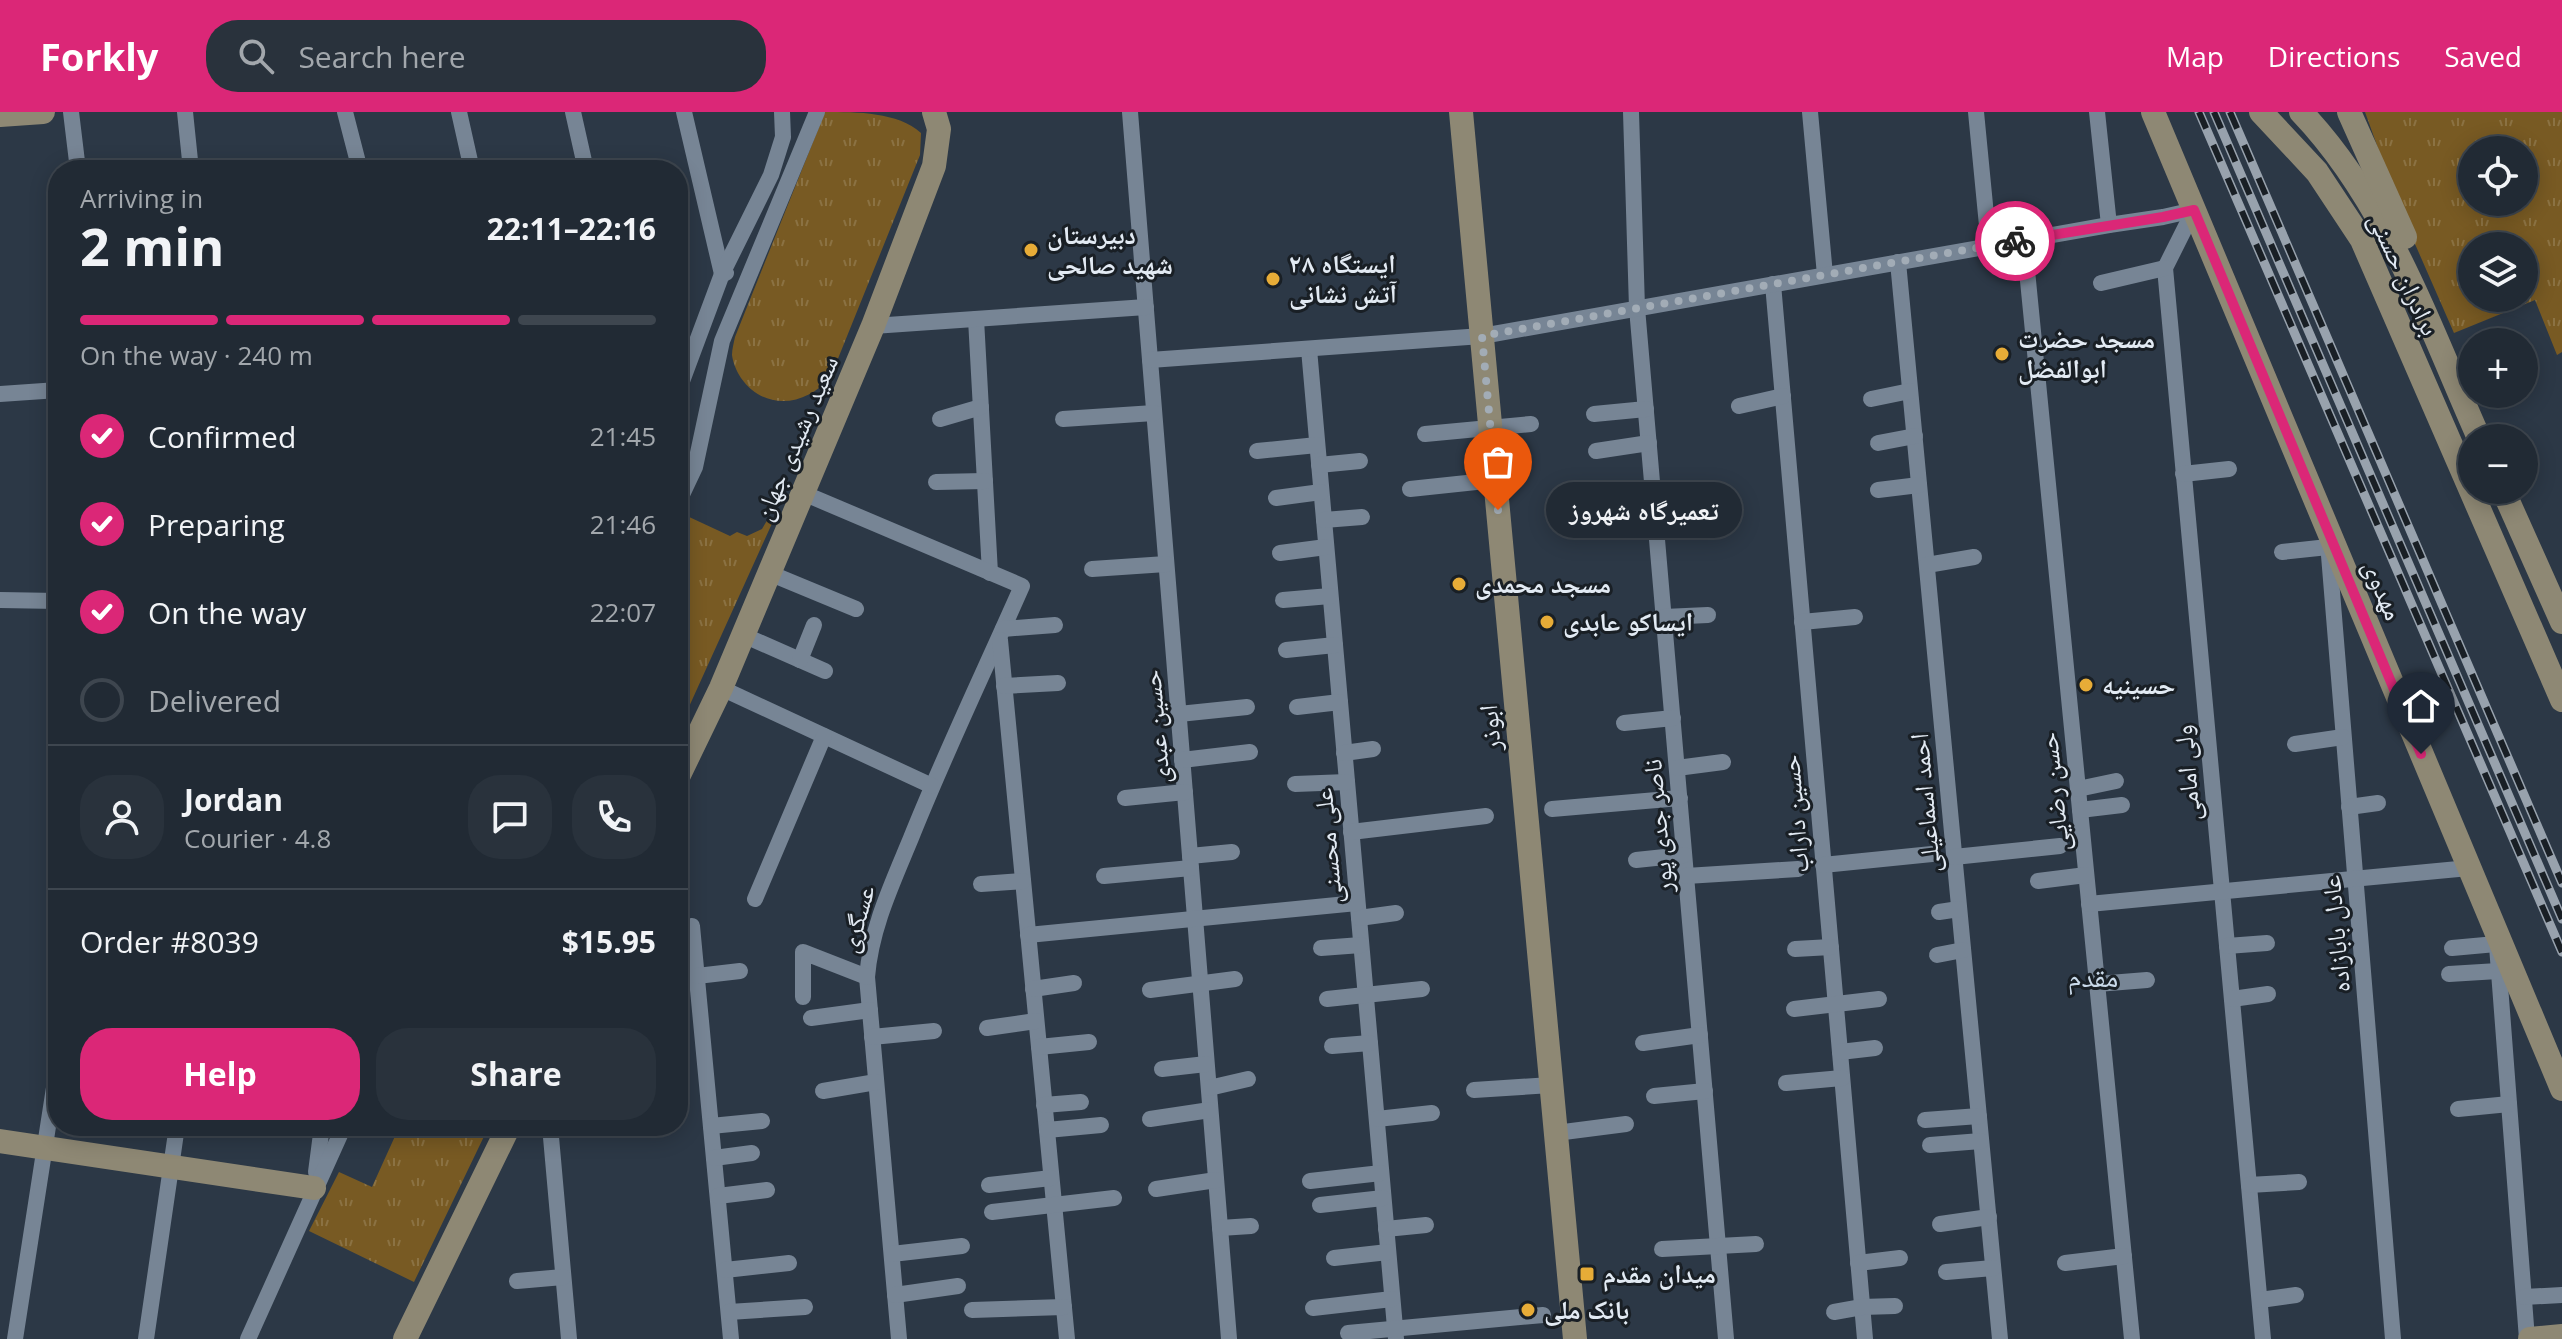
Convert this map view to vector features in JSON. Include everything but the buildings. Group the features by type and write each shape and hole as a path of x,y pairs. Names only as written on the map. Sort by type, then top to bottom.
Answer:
{"street":[{"path":"0,115 43,112"},
{"path":"71,112 77,160"},
{"path":"185,112 190,160"},
{"path":"345,112 357,160"},
{"path":"459,112 470,160"},
{"path":"573,112 584,160"},
{"path":"684,112 722,274"},
{"path":"688,365 722,274 771,175 783,137 782,112"},
{"path":"688,482 695,467 722,341 817,112"},
{"name":"سعید رشیدی جهان","path":"688,756 721,688 873,326 934,166 939,129 934,112"},
{"name":"حسین عبدی","path":"1130,112 1229,1339"},
{"name":"ابوذر","path":"1461,112 1575,1339"},
{"name":"ناصر جدی پور","path":"1631,112 1637,308 1726,1339"},
{"path":"1810,112 1825,275"},
{"path":"1976,112 1989,246"},
{"path":"2097,112 2109,225"},
{"name":"مهدوی","path":"2153,112 2327,536 2562,1089"},
{"name":"برادران حسنی","path":"2261,112 2317,172 2362,240 2562,700"},
{"name":"برادران حسنی","path":"2301,112 2332,147 2387,232 2473,424"},
{"path":"2349,112 2458,357"},
{"path":"1150,360 1482,336 2194,210"},
{"path":"2101,283 2165,268 2194,210"},
{"name":"حسن رضایی","path":"2024,240 2132,1339"},
{"name":"احمد اسماعیلی","path":"1898,262 2000,1339"},
{"path":"722,274 751,268"},
{"name":"ولی امامی","path":"2165,268 2263,1339"},
{"name":"حسین داراب","path":"1773,284 1865,1339"},
{"path":"873,326 1146,307"},
{"path":"803,493 990,573 976,319"},
{"name":"علی محسنی","path":"1309,349 1395,1333"},
{"path":"0,394 48,391"},
{"path":"1871,399 1910,391"},
{"path":"1739,406 1783,396"},
{"path":"940,419 981,407"},
{"path":"1594,414 1646,409"},
{"path":"1063,419 1154,413"},
{"path":"1425,434 1531,424"},
{"path":"1878,443 1915,436"},
{"path":"1596,451 1649,443"},
{"path":"1257,451 1317,445"},
{"path":"1319,465 1360,461"},
{"path":"2183,474 2229,469"},
{"path":"1410,489 1495,480"},
{"path":"936,482 985,481"},
{"path":"1878,490 1919,485"},
{"path":"1276,498 1321,492"},
{"path":"2509,504 2562,622"},
{"path":"2523,504 2562,592"},
{"path":"1609,518 1655,513"},
{"path":"1324,520 1362,517"},
{"path":"2282,552 2327,536"},
{"name":"عادل بابازاده","path":"2327,536 2393,1339"},
{"path":"1280,553 1326,547"},
{"path":"1927,565 1974,557"},
{"path":"1092,569 1166,564"},
{"path":"769,573 856,609"},
{"name":"عسگری","path":"896,1339 892,1254 867,977 869,948 881,910 932,786 1022,586 990,573"},
{"path":"1283,600 1330,596"},
{"path":"0,600 48,601"},
{"path":"1664,617 1708,615"},
{"path":"1802,622 1855,617"},
{"path":"800,660 814,625"},
{"path":"1055,625 1001,634 1067,1339"},
{"path":"743,635 825,671"},
{"path":"1286,650 1335,645"},
{"path":"1004,686 1058,683"},
{"path":"721,688 932,786"},
{"path":"1297,707 1340,702"},
{"path":"1179,714 1247,707"},
{"path":"1624,723 1673,718"},
{"path":"755,899 824,736"},
{"path":"2295,744 2343,737"},
{"path":"1344,753 1373,749"},
{"path":"1182,760 1250,752"},
{"path":"1677,768 1723,762"},
{"path":"2078,789 2116,781"},
{"path":"1295,784 1347,782"},
{"path":"1125,798 1185,792"},
{"path":"1552,809 1680,798"},
{"path":"2349,807 2378,803"},
{"path":"2080,810 2122,805"},
{"path":"1351,832 1486,816"},
{"path":"1954,857 2060,846"},
{"path":"1104,876 1232,852"},
{"path":"1823,865 1932,854"},
{"path":"1636,860 1684,855"},
{"path":"2089,904 2469,868"},
{"path":"1686,876 1798,869"},
{"path":"2038,881 2086,875"},
{"path":"981,884 1023,881"},
{"path":"1939,912 1959,909"},
{"path":"1028,935 1195,918 1358,911 1396,913"},
{"path":"692,926 731,1339"},
{"path":"2452,948 2496,938 2529,1339 2562,1336"},
{"path":"2227,946 2267,943"},
{"path":"1321,948 1361,945"},
{"path":"1795,949 1831,947"},
{"path":"1937,955 1963,950"},
{"path":"803,997 803,952 867,977"},
{"path":"697,976 740,971"},
{"path":"2449,974 2498,971"},
{"path":"1150,990 1235,979"},
{"path":"2097,984 2147,980"},
{"path":"1033,989 1074,983"},
{"path":"1327,999 1422,989"},
{"path":"2232,999 2268,994"},
{"path":"1794,1009 1879,999"},
{"path":"811,1018 870,1010"},
{"path":"987,1028 1036,1021"},
{"path":"872,1037 934,1031"},
{"path":"1643,1043 1700,1035"},
{"path":"1039,1047 1089,1042"},
{"path":"1332,1046 1370,1043"},
{"path":"1840,1052 1875,1048"},
{"path":"1162,1069 1206,1064"},
{"path":"1786,1083 1842,1078"},
{"path":"1209,1088 1248,1079"},
{"path":"823,1091 876,1082"},
{"path":"1474,1090 1551,1085"},
{"path":"1654,1096 1705,1091"},
{"path":"1044,1105 1081,1102"},
{"path":"2458,1109 2509,1104"},
{"path":"1150,1119 1210,1110"},
{"path":"1377,1119 1432,1113"},
{"path":"1925,1120 1979,1116"},
{"path":"711,1126 762,1121"},
{"path":"1556,1133 1626,1124"},
{"path":"1047,1130 1101,1125"},
{"path":"15,1339 48,1128"},
{"path":"146,1339 176,1136"},
{"path":"314,1188 321,1136"},
{"path":"248,1339 339,1136"},
{"path":"409,1335 504,1136"},
{"path":"551,1136 569,1339"},
{"path":"0,1141 314,1188"},
{"path":"1930,1145 1981,1141"},
{"path":"714,1158 752,1153"},
{"path":"1310,1181 1381,1173"},
{"path":"989,1185 1051,1178"},
{"path":"1156,1189 1216,1180"},
{"path":"2249,1185 2299,1182"},
{"path":"718,1196 767,1190"},
{"path":"992,1212 1114,1198"},
{"path":"1320,1205 1383,1198"},
{"path":"1940,1224 1989,1217"},
{"path":"1386,1229 1426,1225"},
{"path":"1220,1228 1251,1226"},
{"path":"1662,1249 1756,1244"},
{"path":"892,1254 962,1246"},
{"path":"1334,1258 1388,1252"},
{"path":"2065,1263 2124,1256"},
{"path":"1858,1263 1900,1258"},
{"path":"725,1270 789,1263"},
{"path":"1946,1272 1993,1268"},
{"path":"517,1281 563,1277"},
{"path":"895,1295 958,1286"},
{"path":"2260,1300 2296,1295"},
{"path":"2524,1297 2562,1295"},
{"path":"1313,1308 1392,1299"},
{"path":"1834,1312 1895,1306"},
{"path":"729,1312 805,1307"},
{"path":"972,1310 1064,1307"},
{"path":"1348,1333 1395,1333 1543,1315"}],"green space":[{"path":"825,112 876,115 901,121 921,133 920,155 831,376 810,394 786,401 774,400 751,389 741,378 733,361 733,348"},
{"path":"2365,112 2562,112 2562,352 2557,355 2538,308 2538,232 2458,232 2458,312 2506,312 2466,328 2458,328 2454,333 2401,212"},
{"path":"688,516 730,536 737,532 747,536 762,529 769,517 774,519 688,709"},
{"path":"395,1136 484,1136 414,1282 309,1231 339,1172 372,1187"}],"railway":[{"path":"2199,112 2562,952"},
{"path":"2214,112 2562,919"},
{"path":"2230,112 2562,883"}],"way so far":[{"path":"1498,510 1482,336 2015,241"}],"place":[{"name":"دبیرستان شهید صالحی","path":"1031,250"},
{"name":"ایستگاه ۲۸ آتش نشانی","path":"1273,279"},
{"name":"مسجد حضرت ابوالفضل","path":"2002,354"},
{"name":"تعمیرگاه شهروز","path":"1498,510"},
{"name":"مسجد محمدی","path":"1459,584"},
{"name":"ایساکو عابدی","path":"1547,622"},
{"name":"حسینیه","path":"2086,685"},
{"name":"میدان مقدم","path":"1587,1274"},
{"name":"بانک ملی","path":"1528,1310"}],"district":[{"name":"مقدم","path":"2093,977"}],"route":[{"path":"2015,241 2194,210 2421,754"}]}
